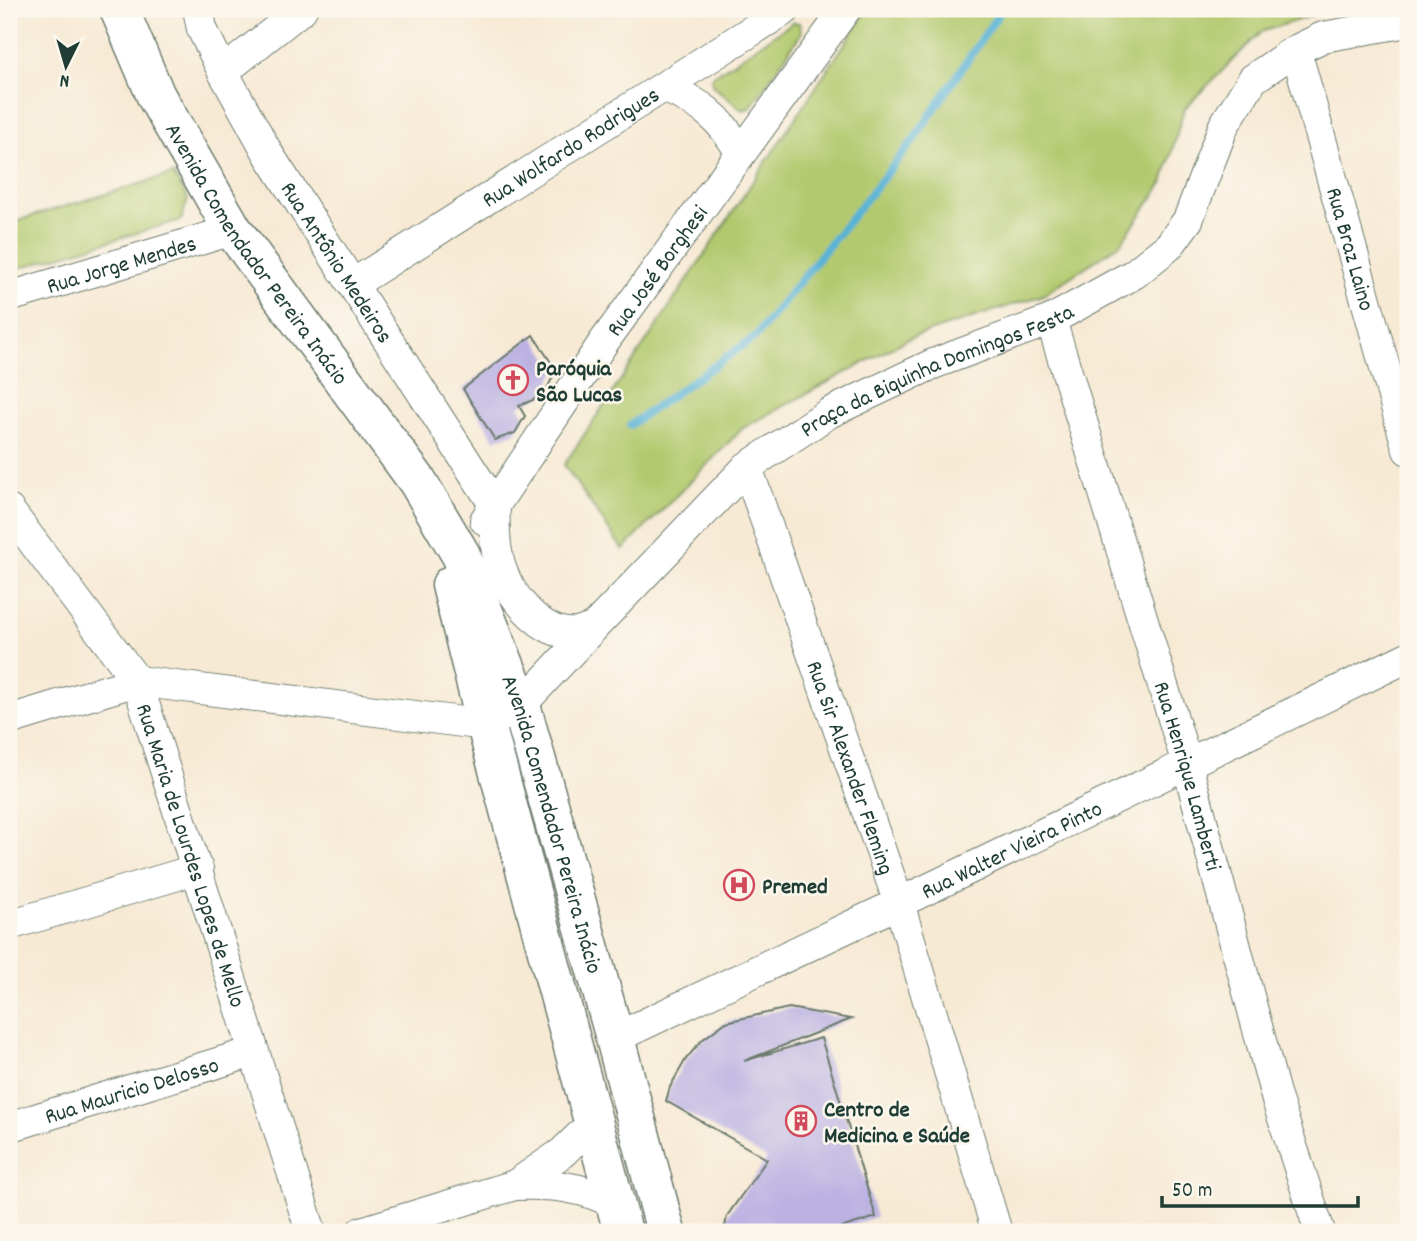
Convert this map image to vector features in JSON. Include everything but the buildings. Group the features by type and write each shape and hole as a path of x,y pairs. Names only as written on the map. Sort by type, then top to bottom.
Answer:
{"main road":[{"name":"Avenida Comendador Pereira Inácio","path":"119,9 156,96 233,230 418,482 521,705 615,1038 666,1232"},
{"name":"Avenida Comendador Pereira Inácio","path":"454,563 486,725 619,1218"},
{"name":"Avenida Comendador Pereira Inácio","path":"598,1133 616,1149 634,1159 652,1180"}],"street":[{"name":"Rua Antônio Medeiros","path":"198,9 202,29 269,155 495,506"},
{"path":"223,72 302,9"},
{"name":"Rua Wolfardo Rodrigues","path":"353,284 786,9"},
{"name":"Rua José Borghesi","path":"454,563 603,343 846,9"},
{"name":"Praça da Biquinha Domingos Festa","path":"486,725 521,705 747,467 830,413 933,364 1051,320 1134,274 1169,246 1188,220 1224,125 1253,79 1294,51 1323,37 1408,22"},
{"name":"Rua Braz Laino","path":"1294,51 1408,450"},
{"path":"664,87 700,104 716,117 740,152"},
{"name":"Rua Jorge Mendes","path":"9,297 233,230"},
{"name":"Rua Henrique Lamberti","path":"1051,320 1187,764 1276,1097 1320,1232"},
{"name":"Rua Sir Alexander Fleming","path":"747,467 899,903 997,1232"},
{"path":"495,506 494,534 500,566 523,606 539,621 557,630 576,633 593,628"},
{"name":"Rua Maria de Lourdes Lopes de Mello","path":"9,510 137,681 311,1232"},
{"name":"Rua Walter Vieira Pinto","path":"615,1038 1408,657"},
{"path":"9,720 137,681 486,725"},
{"path":"9,925 198,869"},
{"name":"Rua Mauricio Delosso","path":"9,1127 253,1052"},
{"path":"361,1232 515,1185 562,1153 598,1133"},
{"path":"515,1185 567,1186 594,1193 619,1218"}],"green space":[{"path":"868,9 1332,9 1261,32 1184,109 1163,183 1120,244 1043,295 910,338 743,428 623,550 564,465"},
{"path":"793,22 799,23 802,32 750,108 742,110 712,85 712,77"},
{"path":"173,174 188,199 181,220 9,271 9,223"}],"waterway":[{"path":"630,425 755,337 913,141 1002,9"}],"place":[{"name":"Paróquia São Lucas","path":"513,380"},
{"name":"Premed","path":"739,885"},
{"name":"Centro de Medicina e Saúde","path":"801,1121"}]}
